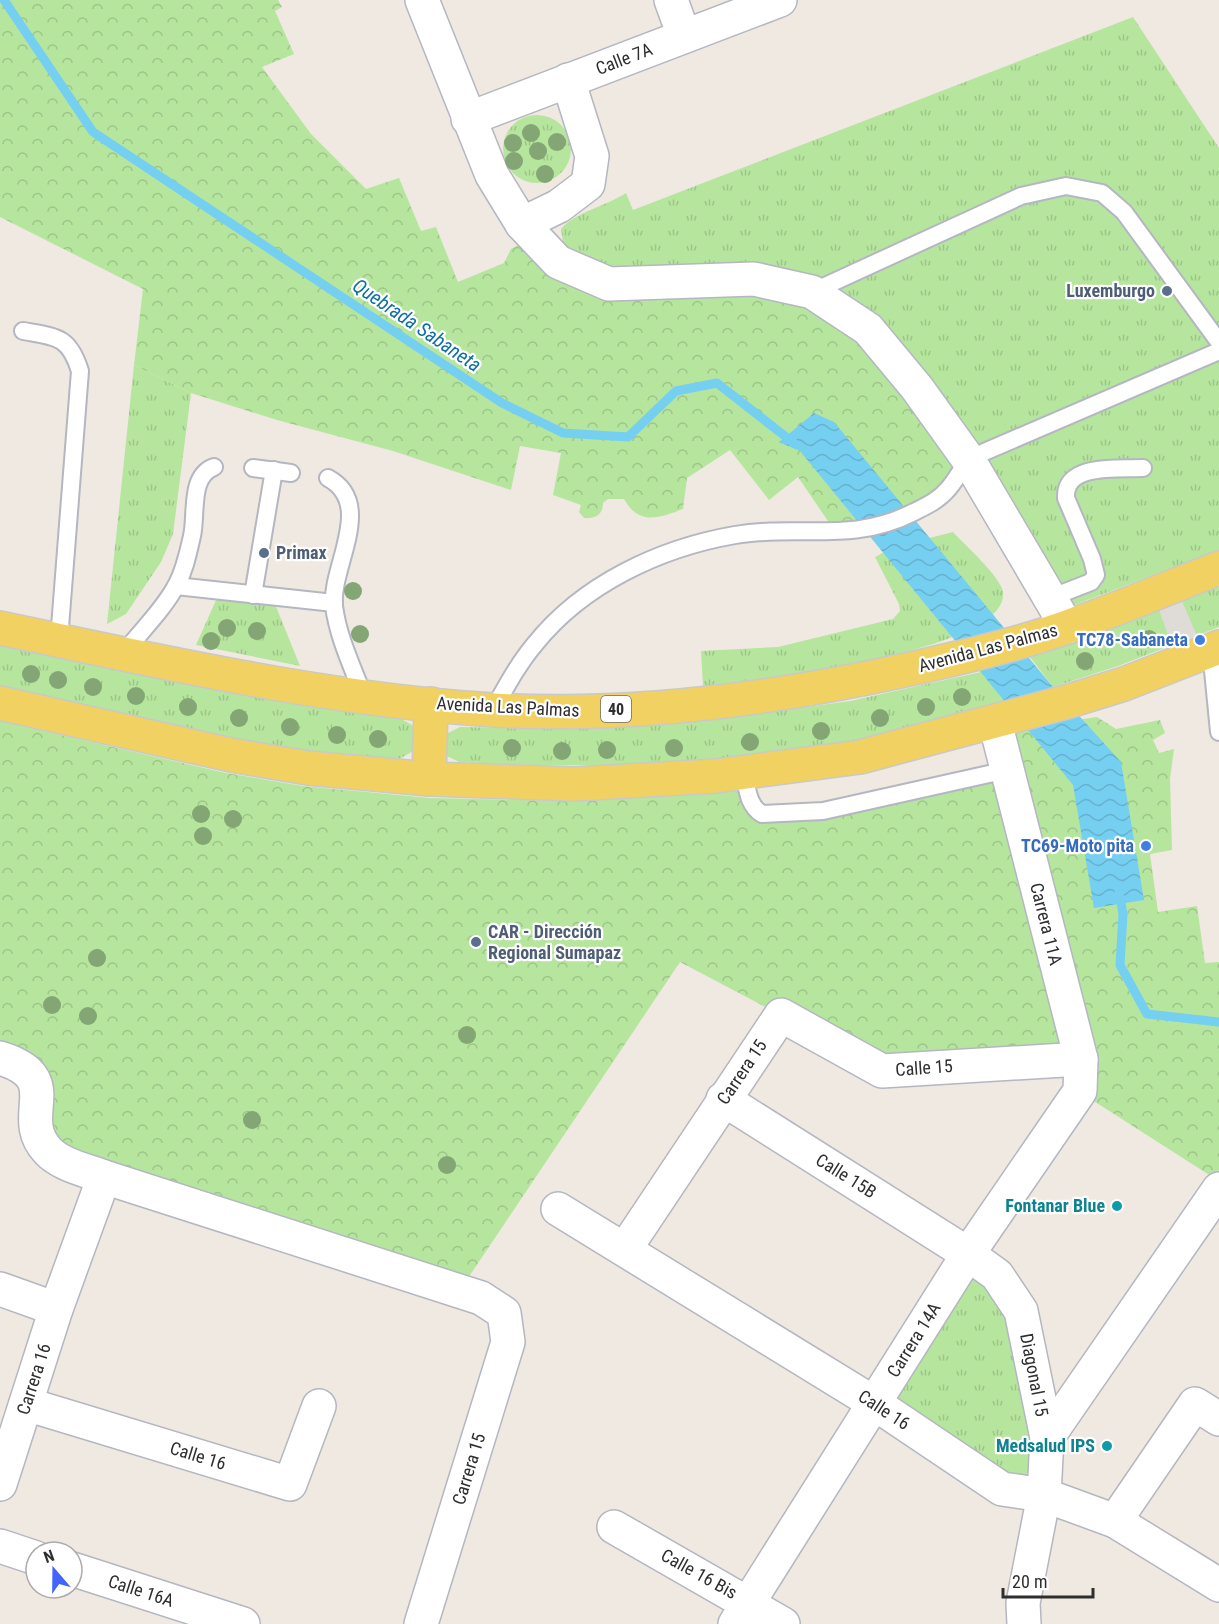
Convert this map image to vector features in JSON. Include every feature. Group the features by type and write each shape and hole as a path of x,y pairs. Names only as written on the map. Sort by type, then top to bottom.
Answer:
{"main road":[{"name":"Avenida Las Palmas","path":"0,628 289,685 493,710 574,712 704,704 846,683 969,656 1067,627 1219,568"},
{"path":"0,703 231,755 308,768 429,779 574,784 744,773 860,757 995,722 1124,684 1215,648"},
{"path":"429,779 431,704"}],"street":[{"path":"422,0 492,175 522,224 558,262 609,284 754,279 812,292 868,329 917,388 968,459 1067,627"},
{"path":"671,0 684,36"},
{"name":"Calle 7A","path":"468,119 780,0"},
{"path":"522,224 559,206 588,184 592,156 568,80"},
{"name":"Carrera 11A","path":"995,722 1081,1059 1080,1091"},
{"name":"Calle 15","path":"781,1015 882,1071 1081,1059"},
{"name":"Carrera 15","path":"625,1250 723,1099 781,1015"},
{"path":"0,1058 23,1067 32,1076 38,1096 35,1122 43,1145 50,1153 104,1177"},
{"name":"Carrera 14A","path":"742,1613 968,1254 1080,1091"},
{"name":"Calle 15B","path":"723,1099 968,1254"},
{"name":"Carrera 15","path":"104,1177 481,1298 504,1313 508,1342 421,1624"},
{"name":"Carrera 16","path":"0,1484 56,1308 104,1177"},
{"path":"1047,1438 1219,1190"},
{"name":"Calle 16","path":"558,1209 874,1403 1002,1489 1044,1495 1115,1521 1219,1585"},
{"name":"Diagonal 15","path":"968,1254 997,1275 1021,1311 1047,1438 1044,1495 1023,1603 1024,1624"},
{"path":"0,1289 56,1308"},
{"name":"Calle 16","path":"26,1404 290,1484 318,1406"},
{"path":"1115,1521 1195,1404 1219,1419"},
{"name":"Calle 16 Bis","path":"614,1527 742,1613 783,1624"},
{"path":"0,1546 24,1554"},
{"name":"Calle 16A","path":"84,1573 243,1624"}],"lane":[{"path":"812,292 1021,196 1066,186 1102,193 1124,212 1219,342"},
{"path":"23,332 59,337 73,351 80,371 59,640"},
{"path":"493,710 522,661 550,627 585,597 614,579 684,546 735,535 759,531 857,531 902,518 938,498 953,483 968,459 1219,351"},
{"path":"123,654 176,586 186,564 195,520 197,482 206,470 214,467"},
{"path":"253,468 291,473"},
{"path":"1050,598 1091,582 1096,575 1092,559 1066,498 1065,488 1075,476 1095,471 1143,468"},
{"path":"253,595 274,470"},
{"path":"328,478 340,485 347,495 350,521 334,603 338,632 363,695"},
{"path":"176,586 334,603"},
{"path":"1215,648 1219,732"},
{"path":"744,773 748,797 756,810 762,814 823,811 1007,770"}],"green space":[{"path":"0,0 278,0 282,7 275,11 294,54 262,67 311,134 366,189 399,178 421,231 436,227 458,282 504,263 511,249 520,244 552,274 751,289 811,305 859,335 960,462 935,489 903,509 867,521 830,524 798,477 769,500 730,450 687,478 683,509 658,517 650,517 636,513 624,499 608,499 603,503 602,511 598,515 584,518 579,512 581,505 553,495 561,453 520,446 511,490 393,451 277,420 191,393 134,365 143,289 0,217"},
{"path":"1133,17 1219,148 1219,550 1069,607 973,447 564,248 561,229 567,223 626,193 633,210"},
{"path":"544,115 556,121 565,130 571,142 569,162 561,173 544,183 530,183 513,173 505,162 503,142 513,125 524,117"},
{"path":"134,365 191,393 173,534 161,562 126,614 107,624"},
{"path":"953,532 996,578 1003,592 994,613 965,632 923,647 872,660 820,670 703,686 701,651 778,647 893,619 900,611 899,604 875,557 894,547"},
{"path":"1219,587 1219,627 1118,666 1053,687 1030,657"},
{"path":"217,598 275,604 300,666 196,645"},
{"path":"0,646 286,703 396,716 412,725 418,733 415,750 401,758 389,760 306,752 210,734 0,686"},
{"path":"981,672 1005,701 892,732 806,748 707,759 608,765 459,762 445,755 446,734 460,727 572,729 705,721 850,701"},
{"path":"1097,717 1116,729 1160,720 1165,733 1153,740 1159,753 1174,749 1170,779 1172,850 1150,854 1158,912 1197,906 1205,963 1219,962 1219,1170 1214,1178 1089,1098 1010,735 1050,724"},
{"path":"0,721 226,773 303,786 430,798 574,801 740,790 751,817 760,821 998,779 1067,1048 886,1060 771,1010 680,962 466,1281 66,1150 0,1046"},
{"path":"968,1264 1015,1317 1037,1430 1036,1486 1004,1482 883,1401"}],"shaded area":[{"path":"1182,601 1197,636 1172,646 1159,610"}],"water":[{"path":"814,413 834,422 1053,687 1121,762 1144,900 1094,908 1073,785 800,451 779,442"}],"waterway":[{"name":"Quebrada Sabaneta","path":"4,0 93,132 502,403 563,433 628,437 676,391 717,383 795,444"},
{"name":"Quebrada Sabaneta","path":"1119,892 1123,914 1120,965 1147,1014 1219,1022"}],"place":[{"name":"Luxemburgo","path":"1167,291"},
{"name":"Primax","path":"264,553"},
{"name":"TC78-Sabaneta","path":"1200,640"},
{"name":"TC69-Moto pita","path":"1146,846"},
{"name":"CAR - Dirección Regional Sumapaz","path":"476,942"},
{"name":"Fontanar Blue","path":"1117,1206"},
{"name":"Medsalud IPS","path":"1107,1446"}]}
